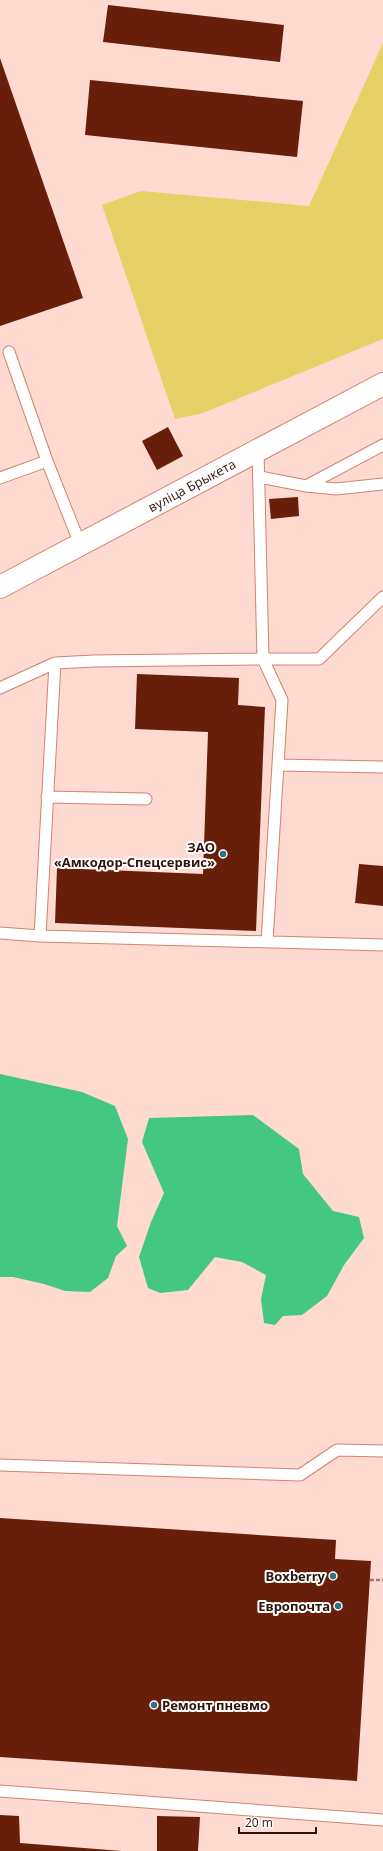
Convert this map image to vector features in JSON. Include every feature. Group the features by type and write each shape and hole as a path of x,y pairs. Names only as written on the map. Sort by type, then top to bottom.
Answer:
{"street":[{"name":"вуліца Брыкета","path":"0,587 383,384"}],"lane":[{"path":"9,352 47,461 80,544"},
{"path":"306,486 383,444"},
{"path":"258,450 260,477 263,659 282,700 267,942"},
{"path":"0,478 47,461"},
{"path":"260,477 306,486 336,489 383,484"},
{"path":"0,688 55,663 94,661 320,659 383,597"},
{"path":"40,936 55,663"},
{"path":"278,765 383,767"},
{"path":"47,797 146,799"},
{"path":"0,933 40,936 383,945"},
{"path":"0,1465 300,1476 337,1450 383,1451"},
{"path":"0,1791 383,1820"}],"path":[{"path":"370,1580 383,1580"}],"shaded area":[{"path":"383,43 383,339 203,413 175,419 102,205 141,191 309,206"},
{"path":"0,1074 82,1092 115,1106 128,1139 117,1226 127,1246 116,1256 108,1278 90,1292 65,1291 44,1284 13,1277 0,1277"},
{"path":"253,1115 299,1149 303,1174 333,1211 359,1217 364,1238 344,1265 327,1296 302,1315 283,1316 275,1325 264,1323 261,1299 266,1275 242,1262 215,1257 188,1290 160,1293 148,1288 139,1257 151,1222 164,1193 142,1142 149,1118"}],"building":[{"path":"108,5 284,25 280,62 103,42"},
{"path":"0,58 83,298 0,326"},
{"path":"90,80 303,101 297,157 85,135"},
{"path":"168,427 183,456 157,470 142,441"},
{"path":"298,497 299,516 271,519 269,499"},
{"path":"137,674 239,678 238,705 265,707 256,931 55,923 57,868 203,874 208,732 135,729"},
{"path":"359,864 383,866 383,906 355,903"},
{"path":"0,1518 336,1540 335,1559 371,1561 357,1781 0,1757"},
{"path":"0,1815 19,1816 20,1843 122,1851 0,1851"},
{"path":"157,1816 200,1817 198,1851 157,1851"}],"place":[{"name":"ЗАО «Амкодор-Спецсервис»","path":"223,854"},
{"name":"Boxberry","path":"333,1576"},
{"name":"Европочта","path":"338,1606"},
{"name":"Ремонт пневмо","path":"154,1705"}]}
